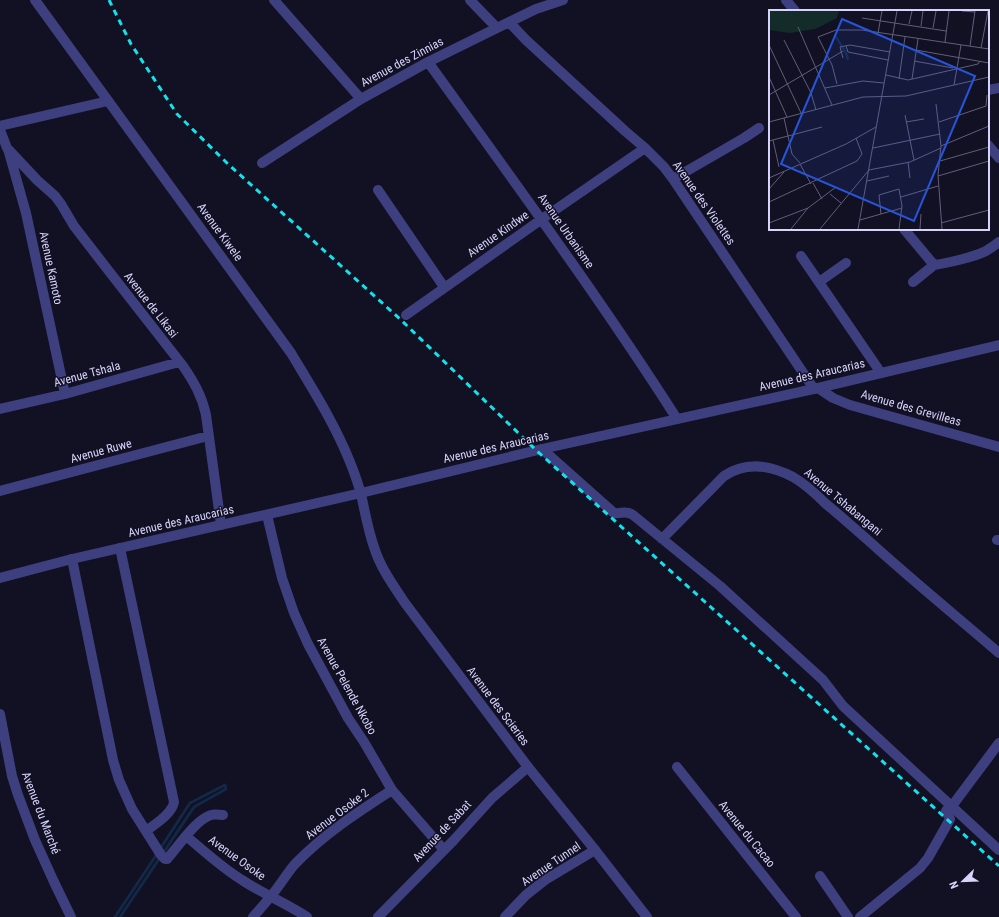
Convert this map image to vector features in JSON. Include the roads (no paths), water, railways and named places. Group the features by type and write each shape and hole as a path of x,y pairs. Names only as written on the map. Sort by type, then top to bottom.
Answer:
{"street":[{"name":"Avenue Kiwele","path":"35,0 291,353 322,405 339,438 350,462 361,493"},
{"path":"274,0 361,98"},
{"path":"470,0 496,28"},
{"name":"Avenue des Zinnias","path":"262,163 361,98 496,28 536,9 563,0"},
{"path":"786,0 794,10"},
{"name":"Avenue des Violettes","path":"509,22 526,40 664,167 816,388"},
{"name":"Avenue Urbanisme","path":"428,62 542,219 677,419"},
{"path":"989,90 999,88"},
{"path":"0,126 108,101"},
{"path":"673,179 759,128"},
{"name":"Avenue de Likasi","path":"0,130 7,148 37,180 55,196 74,226 183,366 194,383 202,400 206,414 221,525"},
{"path":"989,145 999,158"},
{"name":"Avenue Kamoto","path":"7,148 26,213 65,394"},
{"name":"Avenue Kindwe","path":"406,315 645,148"},
{"path":"378,190 444,287"},
{"path":"905,230 934,265"},
{"path":"913,282 934,265 981,253 999,242"},
{"path":"801,256 881,373"},
{"path":"819,282 846,263"},
{"name":"Avenue des Araucarias","path":"0,578 72,559 361,493 542,449 816,388 999,345"},
{"name":"Avenue Tshala","path":"0,409 65,394 179,362"},
{"name":"Avenue des Grevilleas","path":"816,388 833,398 850,405 999,447"},
{"name":"Avenue Ruwe","path":"0,491 208,436"},
{"path":"542,449 614,512 619,514 629,512 720,586 823,680 843,706 999,850"},
{"name":"Avenue Tshabangani","path":"662,539 724,476 730,472 746,466 775,469 793,477 809,488 999,653"},
{"name":"Avenue des Scieries","path":"361,493 373,546 378,559 405,603 528,767 647,917"},
{"name":"Avenue Pelende Nkobo","path":"267,515 282,578 294,613 312,650 348,718 392,790 444,850"},
{"path":"120,548 174,802 170,811 146,831"},
{"path":"72,559 113,760 119,780 132,808 162,856 167,859 186,836 206,817 212,814 224,815"},
{"name":"Avenue du Marché","path":"0,714 12,776 18,795 35,840 71,917"},
{"path":"860,917 920,868 928,858 950,819 946,811 999,743"},
{"name":"Avenue de Sabat","path":"378,917 444,850 498,792 528,767"},
{"name":"Avenue du Cacao","path":"677,767 796,917"},
{"name":"Avenue Osoke 2","path":"253,917 271,897 294,865 330,832 392,790"},
{"name":"Avenue Osoke","path":"186,836 224,868 241,880 307,917"},
{"name":"Avenue Tunnel","path":"505,917 526,895 545,880 595,850"},
{"path":"820,876 848,917"}],"waterway":[{"path":"120,917 194,807 226,789 225,785 190,803 160,849"},
{"path":"115,917 157,854"}],"railway":[{"path":"109,0 131,44 177,114 228,164 400,319 537,451 999,866"}]}
